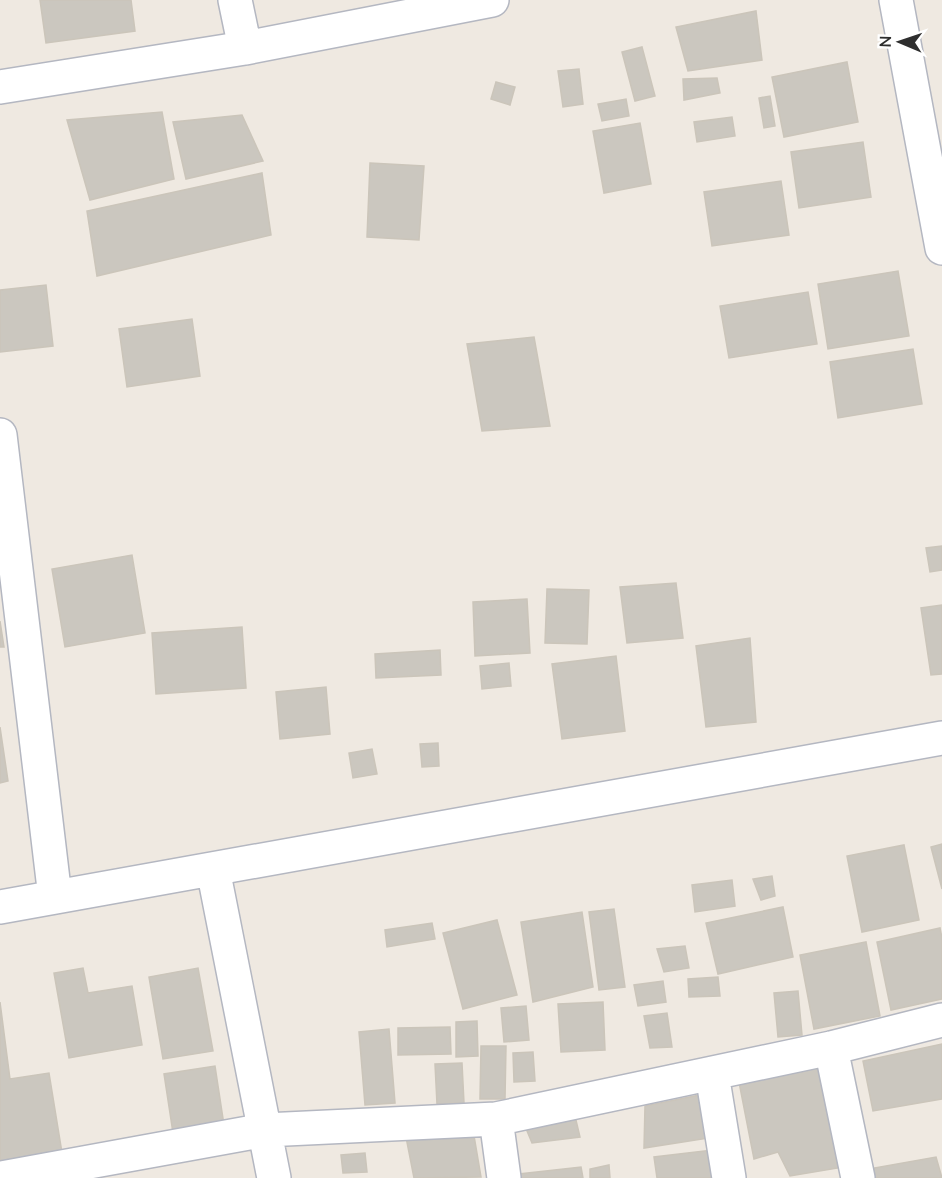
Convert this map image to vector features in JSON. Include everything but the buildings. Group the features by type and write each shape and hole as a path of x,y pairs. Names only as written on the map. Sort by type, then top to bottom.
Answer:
{"street":[{"path":"235,0 244,48"},
{"path":"0,87 244,48 492,0"},
{"path":"896,0 930,117 942,248"},
{"path":"0,435 14,665 55,897"},
{"path":"0,907 942,738"},
{"path":"213,869 274,1178"},
{"path":"1,1178 66,1172 265,1130 496,1119 831,1048 942,1020"},
{"path":"831,1048 858,1178"},
{"path":"712,1074 729,1178"},
{"path":"496,1119 504,1178"}]}
